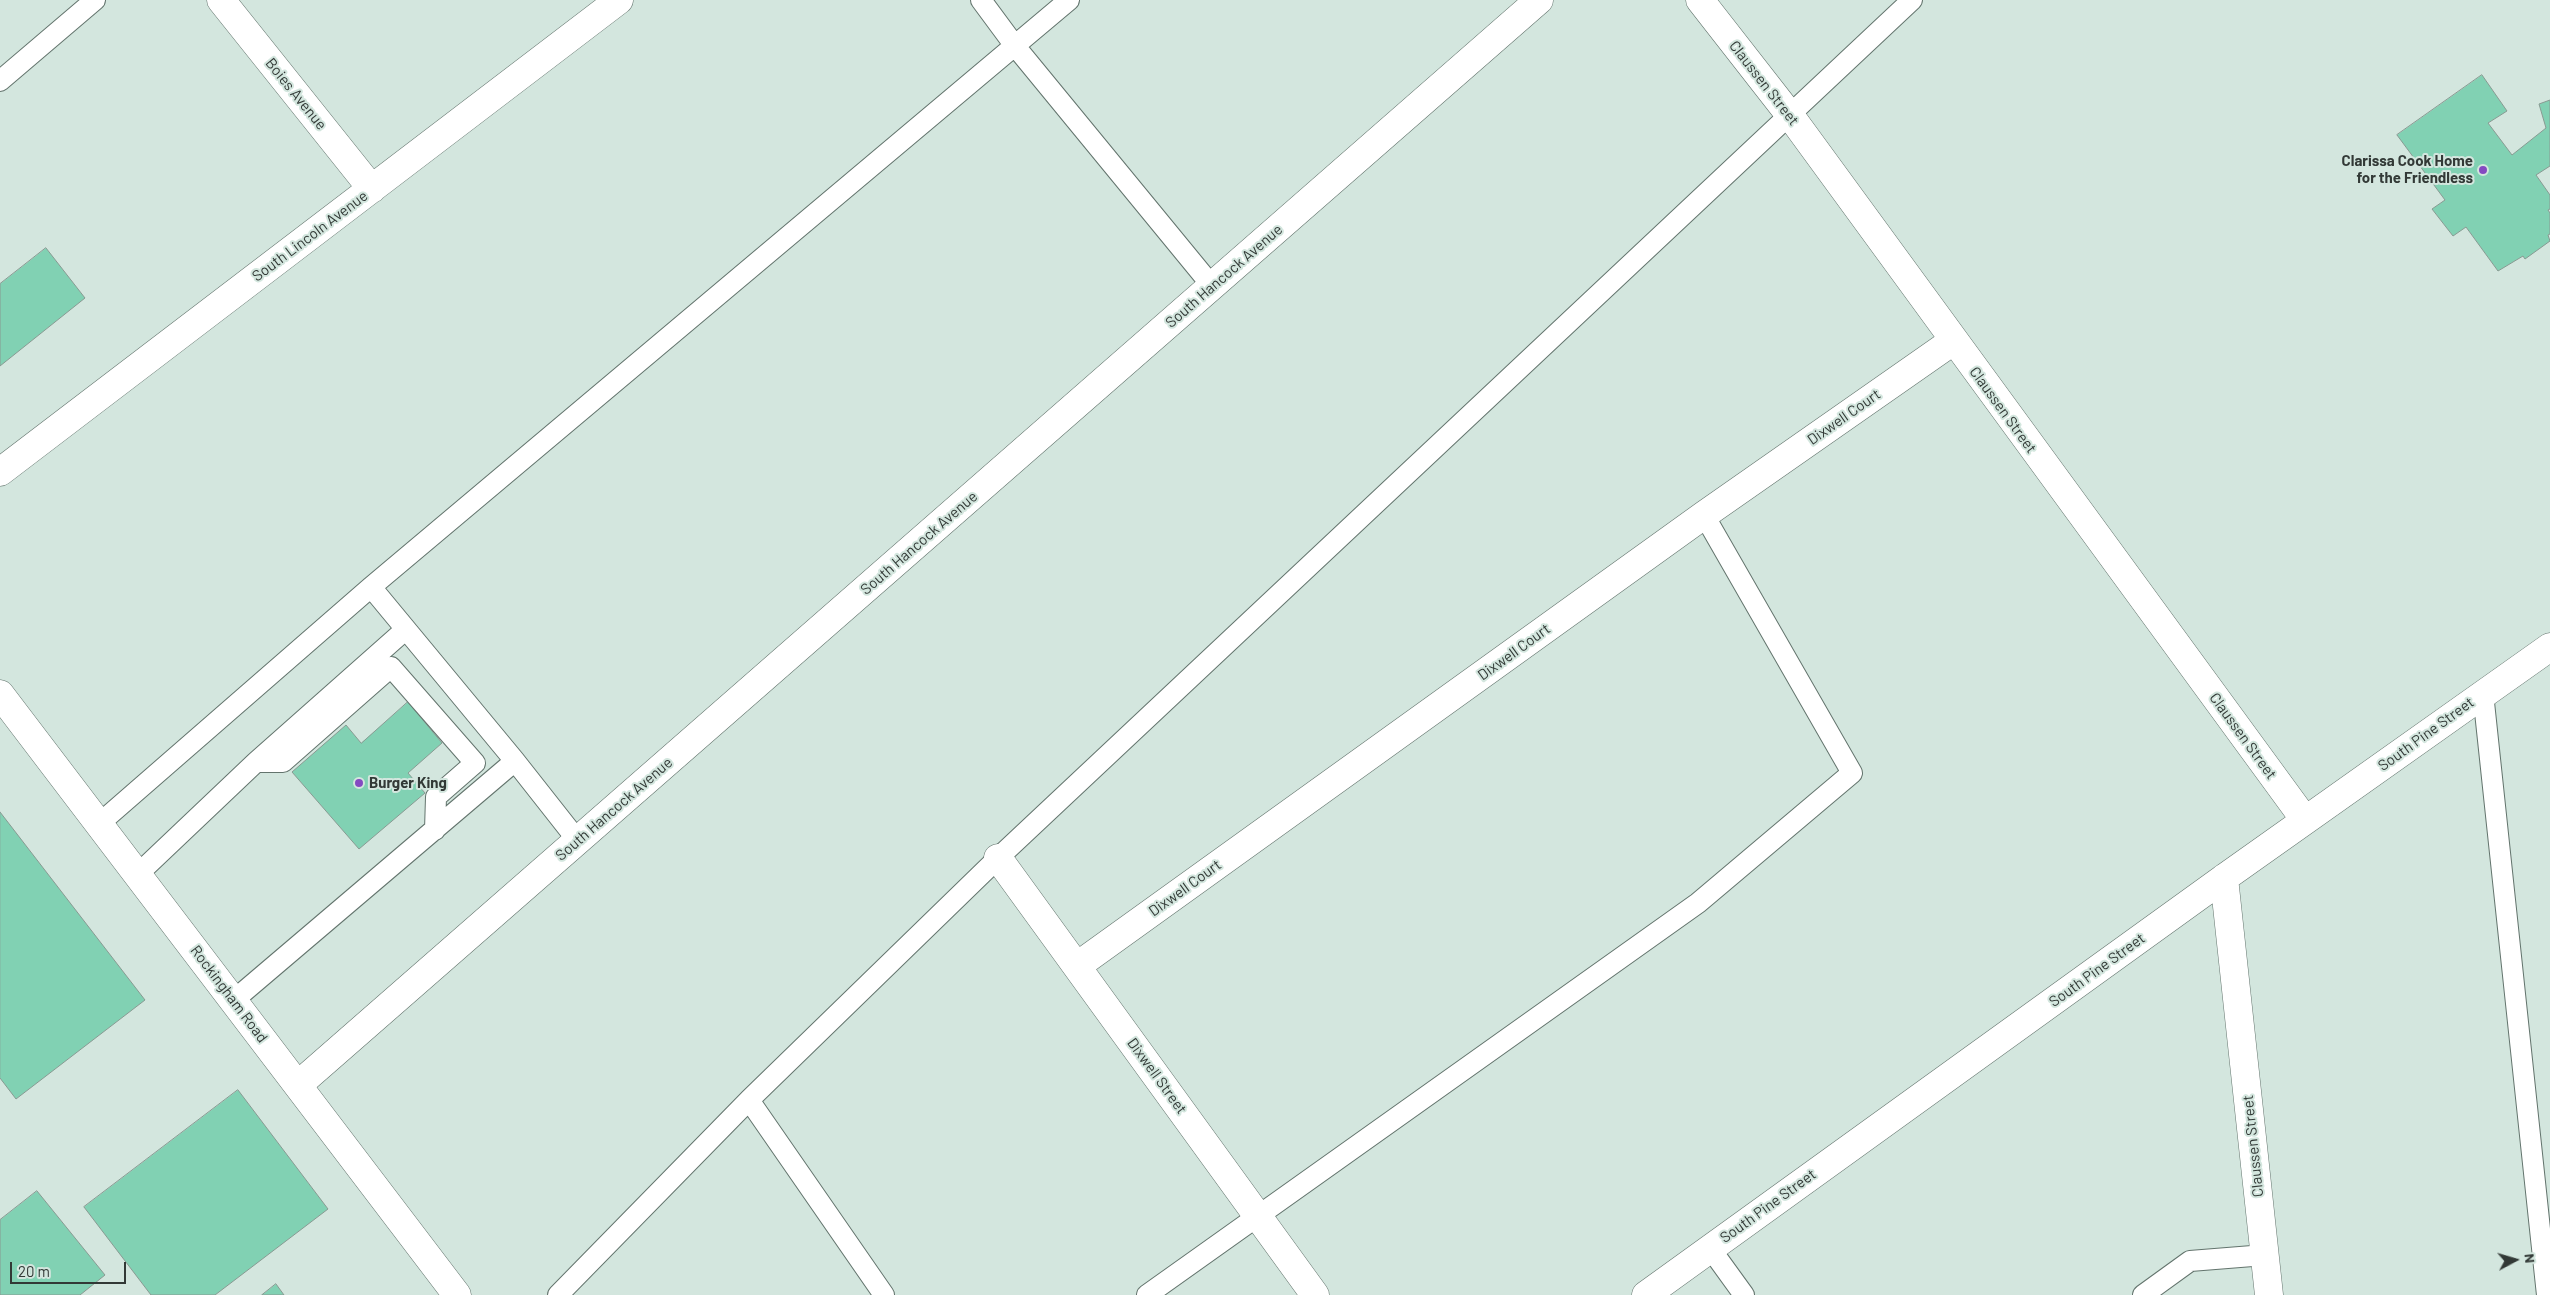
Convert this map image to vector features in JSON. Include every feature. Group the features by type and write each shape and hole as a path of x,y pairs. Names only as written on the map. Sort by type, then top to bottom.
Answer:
{"street":[{"name":"Boies Avenue","path":"221,0 372,189"},
{"name":"South Hancock Avenue","path":"298,1085 1540,0"},
{"name":"Claussen Street","path":"1700,0 1789,114 1953,341 2305,820"},
{"name":"South Lincoln Avenue","path":"0,472 372,189 606,4"},
{"name":"Dixwell Court","path":"1077,966 1704,515 1953,341"},
{"name":"South Pine Street","path":"1646,1295 2224,878 2550,647"},
{"name":"Rockingham Road","path":"0,694 458,1295"},
{"name":"Dixwell Street","path":"998,858 1315,1295"},
{"name":"Claussen Street","path":"2224,878 2269,1295"}],"lane":[{"path":"0,81 95,0"},
{"path":"981,0 1015,46 1212,286"},
{"path":"100,823 371,587 1069,0"},
{"path":"558,1295 749,1100 998,858 1912,0"},
{"path":"1147,1295 1698,903 1852,773 1704,515"},
{"path":"371,587 515,761 578,841"},
{"path":"138,874 256,762 405,630"},
{"path":"256,762 283,762 391,667 475,763 436,797 435,830"},
{"path":"2483,693 2547,1295"},
{"path":"234,1000 515,761"},
{"path":"749,1100 884,1295"},
{"path":"1710,1248 1744,1295"},
{"path":"2143,1295 2190,1261 2265,1255"}],"building":[{"name":"Clarissa Cook Home for the Friendless","path":"2482,75 2507,111 2488,123 2512,155 2546,128 2539,104 2550,100 2550,166 2536,175 2550,195 2550,209 2548,210 2550,213 2550,234 2548,235 2550,241 2525,259 2523,256 2498,271 2466,227 2453,236 2432,209 2445,200 2397,135"},
{"path":"46,248 85,298 0,366 0,284"},
{"name":"Burger King","path":"408,702 442,743 408,773 425,793 359,849 292,772 346,725 361,743"},
{"path":"0,812 145,1000 16,1099 0,1078"},
{"path":"238,1090 328,1209 215,1295 151,1295 84,1207"},
{"path":"37,1191 105,1275 80,1295 0,1295 0,1220"},
{"path":"276,1284 284,1295 262,1295"}],"place":[{"name":"Clarissa Cook Home for the Friendless","path":"2483,170"},
{"name":"Burger King","path":"359,783"}]}
